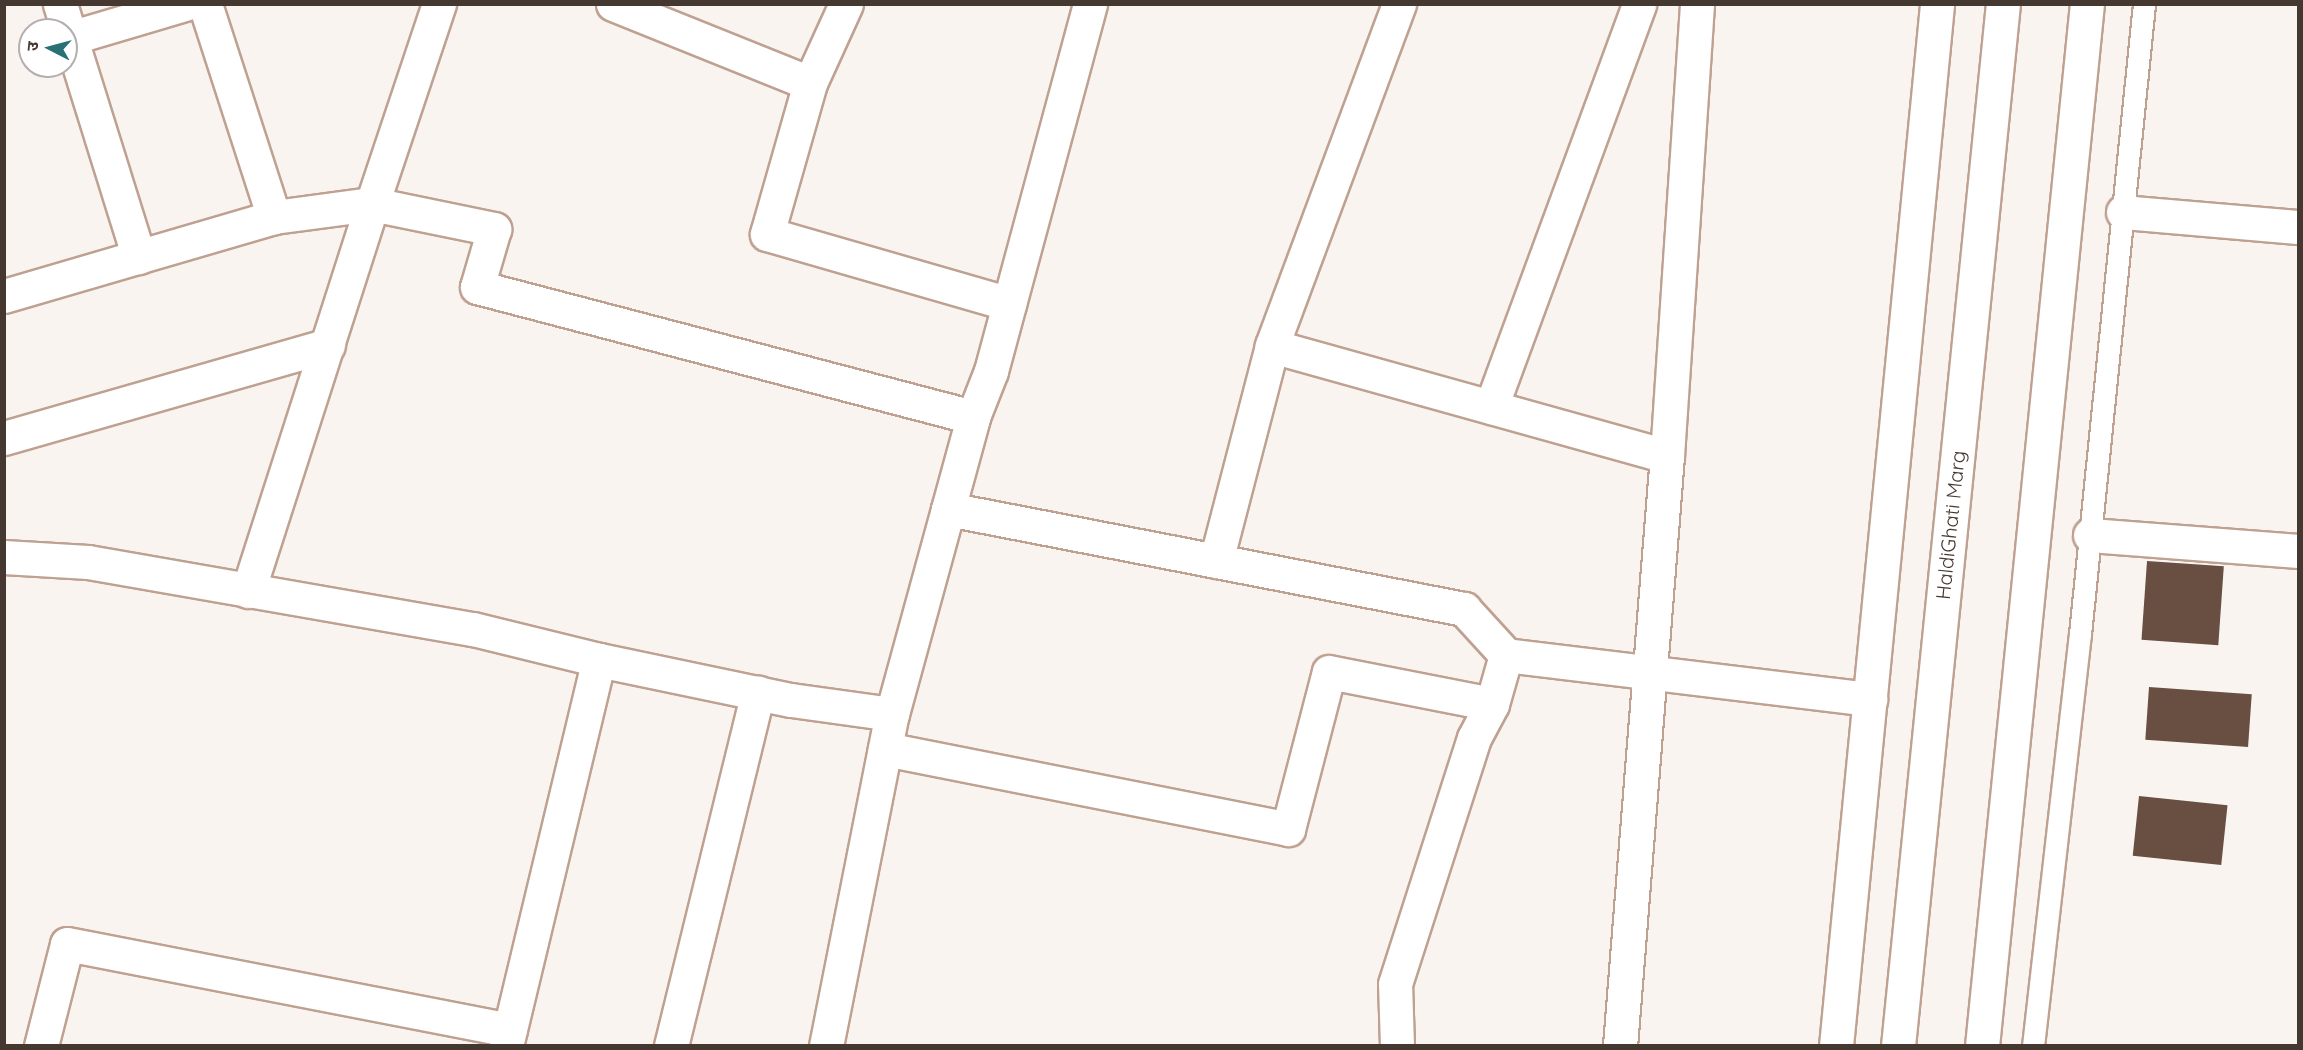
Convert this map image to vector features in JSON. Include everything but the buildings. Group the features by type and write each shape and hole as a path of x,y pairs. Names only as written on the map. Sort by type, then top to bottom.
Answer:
{"street":[{"path":"78,36 185,4"},
{"path":"205,4 274,217"},
{"path":"248,591 372,204 439,4"},
{"path":"613,4 810,83"},
{"path":"846,4 810,83 767,234 1009,304"},
{"path":"826,1046 892,714 973,417 991,371 1090,4"},
{"path":"1216,561 1272,346 1399,4"},
{"path":"1491,406 1639,4"},
{"path":"1620,1046 1667,456 1696,4"},
{"path":"1836,1046 1937,4"},
{"name":"HaldiGhati Marg","path":"1898,1046 2003,4"},
{"path":"1982,1046 2087,4"},
{"path":"78,64 138,257"},
{"path":"7,285 138,257 274,217 372,204 494,229 477,287 973,417"},
{"path":"2123,212 2298,227"},
{"path":"4,438 328,345"},
{"path":"1272,346 1667,456"},
{"path":"948,508 1464,609 1506,655 1870,699"},
{"path":"2090,535 2298,551"},
{"path":"4,557 88,562 473,629 599,660 791,700 892,714"},
{"path":"1397,1046 1395,984 1474,738 1492,704 1506,655"},
{"path":"41,1046 67,944 508,1038 599,660"},
{"path":"885,749 1288,829 1329,672 1492,704"},
{"path":"671,1046 758,693"}],"lane":[{"path":"2033,1046 2090,535 2144,4"}]}
